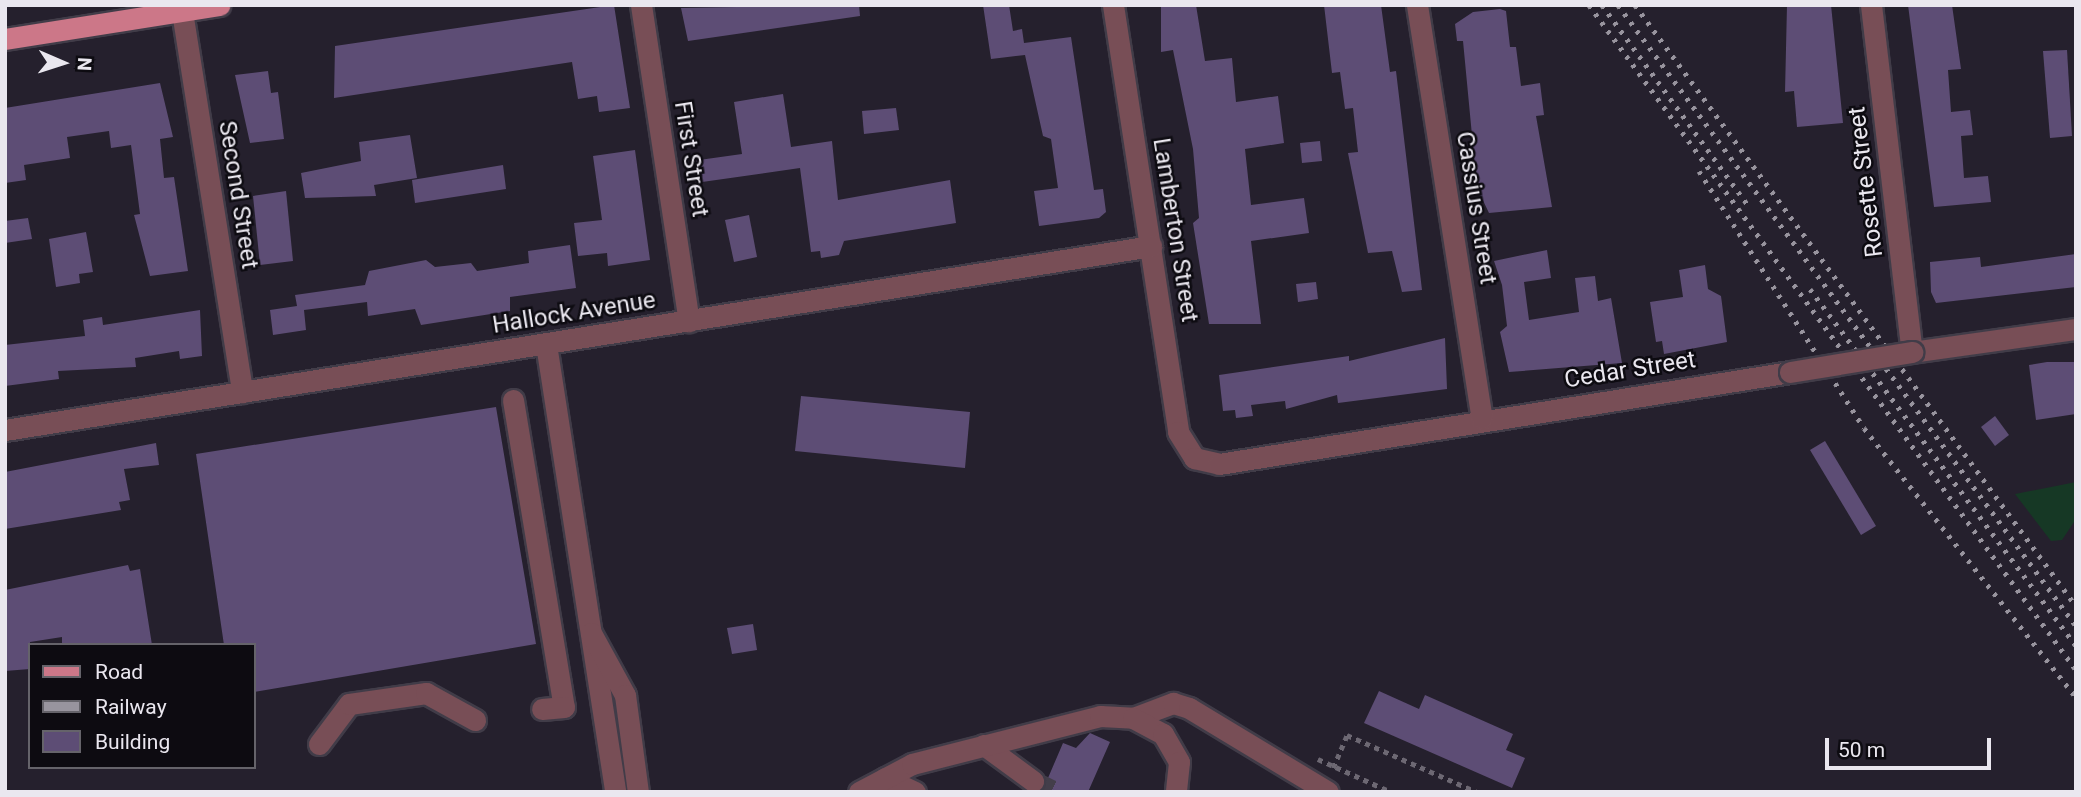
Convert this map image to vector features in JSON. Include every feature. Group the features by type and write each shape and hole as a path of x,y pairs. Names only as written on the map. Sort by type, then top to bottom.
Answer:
{"main road":[{"path":"5,39 182,8 219,5"}],"street":[{"name":"First Street","path":"641,5 689,321"},
{"name":"Lamberton Street","path":"1113,5 1178,432 1194,458"},
{"name":"Cassius Street","path":"1418,5 1482,418"},
{"name":"Rosette Street","path":"1871,5 1914,348"},
{"name":"Second Street","path":"182,8 243,392"},
{"name":"Hallock Avenue","path":"5,430 1151,246"},
{"name":"Cedar Street","path":"1194,458 1219,464 1482,418 1790,372 1914,348 2076,329"},
{"path":"547,344 585,622 615,792"},
{"path":"513,400 564,707 542,709"},
{"path":"585,622 625,695 638,792"},
{"path":"319,744 349,704 426,693 475,720"},
{"path":"859,792 885,778 984,745 1074,720 1133,718 1173,703 1189,708 1326,783"},
{"path":"1133,718 1163,734 1173,750 1176,792"},
{"path":"984,745 1032,781"},
{"path":"885,778 915,792"}],"path":[{"path":"1326,783 1347,735 1477,792"}],"green space":[{"path":"2076,482 2076,519 2062,540 2051,541 2015,494"}],"building":[{"path":"614,5 630,108 599,112 597,96 578,99 572,62 334,98 335,46"},
{"path":"859,5 860,16 688,41 681,8"},
{"path":"983,5 1009,5 1013,31 1022,29 1024,43 1071,37 1094,190 1103,189 1106,212 1099,218 1039,226 1034,191 1058,188 1051,139 1043,136 1025,55 991,59"},
{"path":"1161,5 1196,5 1205,61 1232,58 1236,102 1278,96 1284,143 1245,149 1251,205 1304,198 1309,233 1251,241 1261,324 1209,324 1193,223 1199,218 1193,149 1173,50 1161,52"},
{"path":"1324,5 1381,5 1390,72 1396,71 1422,290 1402,292 1392,251 1368,253 1348,153 1358,152 1353,108 1345,109 1340,72 1332,73"},
{"path":"1787,5 1831,5 1843,123 1797,127 1794,91 1785,92"},
{"path":"1908,5 1952,5 1961,69 1948,70 1951,112 1970,110 1973,135 1961,136 1964,178 1988,176 1991,202 1934,207"},
{"path":"1500,9 1506,11 1510,47 1516,47 1521,86 1540,83 1544,115 1536,116 1552,207 1489,213 1477,188 1463,41 1457,41 1455,24 1473,12"},
{"path":"2067,50 2072,136 2050,138 2043,51"},
{"path":"268,71 271,93 278,92 284,139 250,143 235,75"},
{"path":"160,83 173,137 160,139 164,178 174,177 188,271 150,276 134,215 140,214 131,145 111,148 109,131 67,137 70,158 24,165 26,180 5,183 5,108"},
{"path":"783,94 791,147 832,141 838,200 950,180 956,223 844,241 839,255 821,258 820,251 811,252 800,168 695,183 692,161 742,154 734,102"},
{"path":"896,108 899,130 864,134 862,111"},
{"path":"410,135 417,178 374,185 376,196 305,198 301,173 361,161 359,142"},
{"path":"1320,141 1322,161 1302,163 1300,143"},
{"path":"635,150 650,260 608,266 607,253 578,256 574,223 602,220 593,156"},
{"path":"503,165 506,189 415,203 412,180"},
{"path":"286,191 293,261 260,265 253,196"},
{"path":"749,215 757,257 734,262 725,220"},
{"path":"28,218 32,239 5,243 5,221"},
{"path":"86,232 93,272 79,274 80,283 56,287 49,239"},
{"path":"570,245 576,288 510,297 510,311 421,325 415,309 368,316 367,302 304,310 306,330 273,335 270,310 297,306 295,295 365,285 369,271 426,260 435,267 471,263 477,271 529,263 528,251"},
{"path":"1547,250 1551,278 1524,282 1529,320 1579,312 1575,278 1595,276 1598,301 1611,298 1622,363 1509,372 1500,332 1507,326 1502,285 1494,261"},
{"path":"2076,254 2076,287 1936,303 1931,292 1930,262 1980,257 1981,267"},
{"path":"1705,265 1708,289 1721,296 1727,342 1664,354 1662,341 1656,342 1650,302 1683,297 1679,270"},
{"path":"1316,282 1318,299 1298,302 1296,284"},
{"path":"200,310 202,356 180,359 179,351 135,358 136,367 58,371 59,379 5,386 5,345 85,336 83,320 102,317 103,325"},
{"path":"1445,338 1447,389 1338,403 1337,395 1286,409 1285,401 1251,405 1253,416 1236,418 1235,410 1223,411 1219,375 1349,356 1349,361"},
{"path":"2076,362 2076,414 2036,420 2029,365"},
{"path":"801,396 970,412 965,468 795,451"},
{"path":"496,407 536,644 256,692 256,643 224,643 196,454"},
{"path":"1995,416 2009,435 1995,446 1981,427"},
{"path":"1825,441 1876,526 1861,535 1810,450"},
{"path":"156,443 159,465 124,469 130,500 119,502 121,510 5,529 5,472"},
{"path":"128,565 130,571 140,569 152,643 62,643 62,637 30,642 28,669 5,671 5,590"},
{"path":"753,624 757,650 732,654 727,628"},
{"path":"1379,691 1419,709 1425,695 1513,734 1506,750 1525,758 1512,788 1364,723"},
{"path":"1090,733 1110,742 1088,792 1042,792 1063,743 1076,748"}],"tunnel":[{"path":"1033,781 1056,792"}],"railway":[{"path":"1589,5 2076,670"},
{"path":"1602,5 1748,205"},
{"path":"1618,5 2076,626"},
{"path":"1635,5 2076,606"},
{"path":"1699,171 1864,428 2076,697"},
{"path":"1810,289 2076,646"}]}
